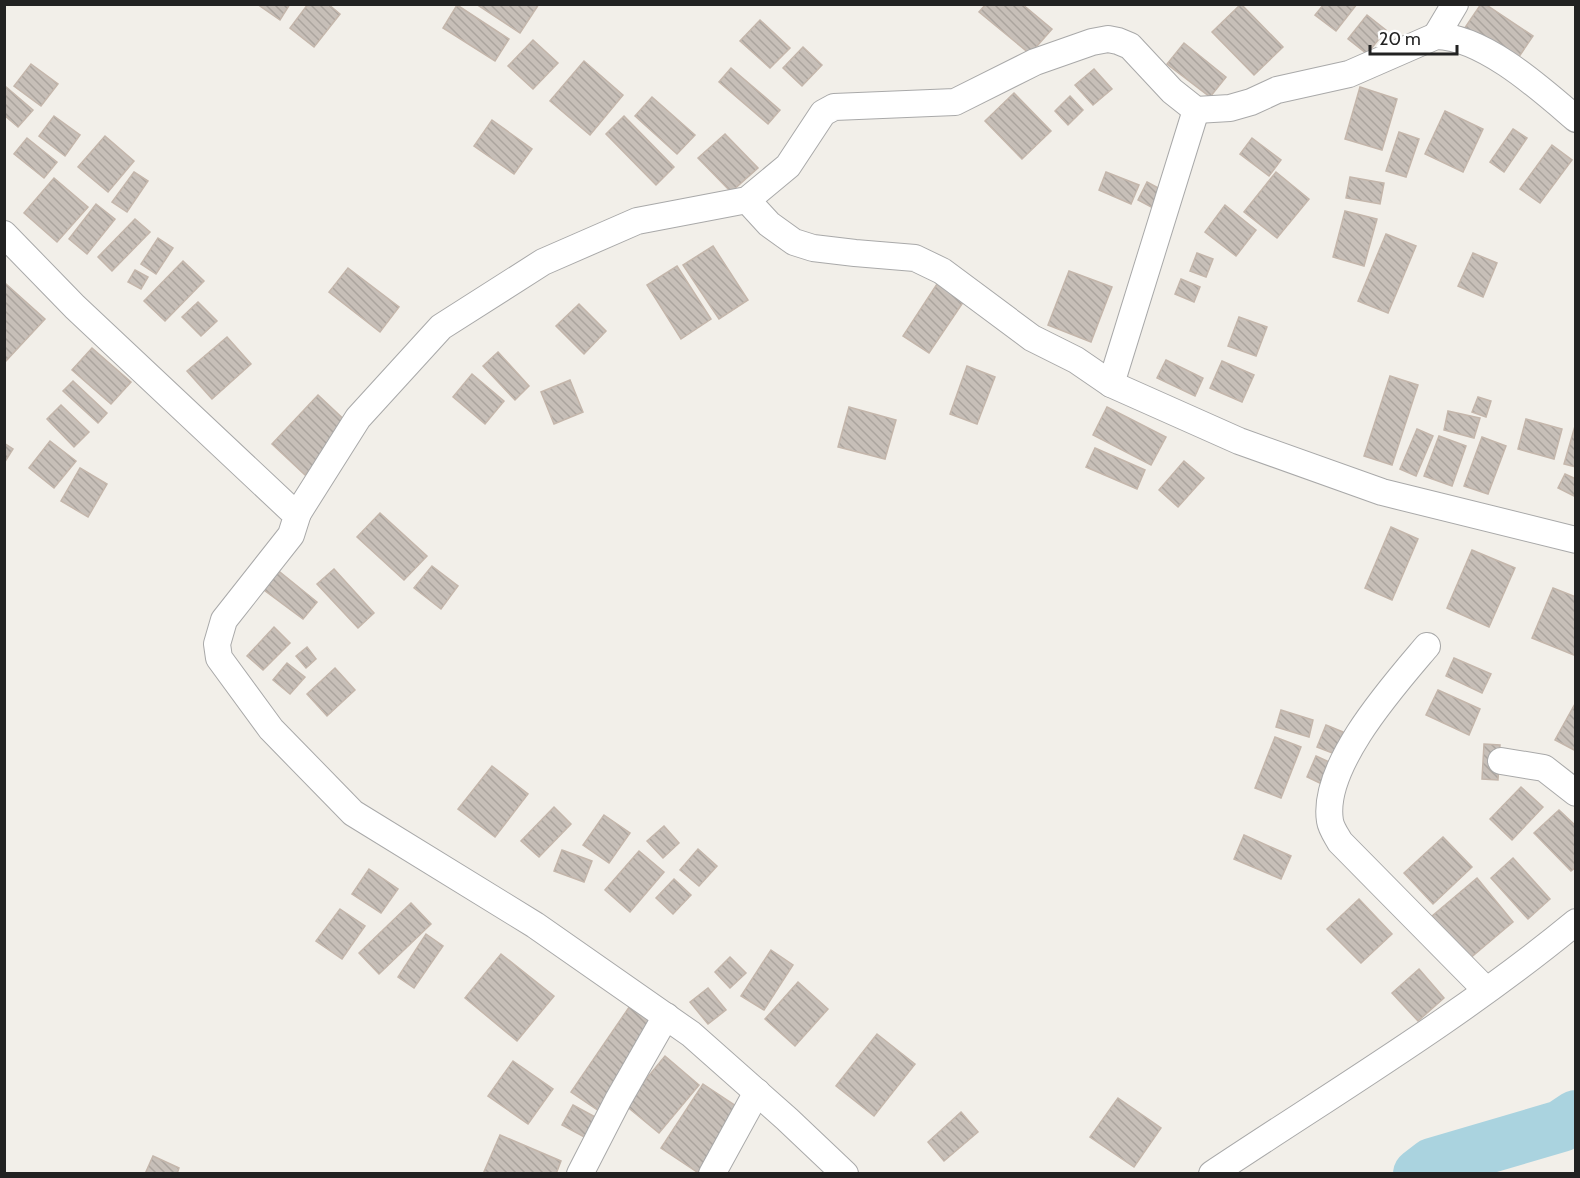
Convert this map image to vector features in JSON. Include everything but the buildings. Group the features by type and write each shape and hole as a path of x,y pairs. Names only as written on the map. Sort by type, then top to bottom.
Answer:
{"street":[{"path":"1436,36 1451,6"},
{"path":"845,1173 691,1034 535,925 353,813 271,729 219,658 217,644 224,620 291,535 298,513 358,418 441,327 543,262 637,221 747,200 788,166 823,114 834,107 955,102 1035,62 1092,42 1108,39 1130,46 1172,91 1196,110 1230,108 1251,102 1277,90 1349,74 1436,36 1451,36 1474,45 1537,85 1575,119"},
{"path":"1111,384 1196,110"},
{"path":"747,200 769,224 795,242 824,249 915,258 942,271 1032,338 1076,360 1111,384 1239,441 1382,492 1575,540"},
{"path":"4,234 75,307 290,509 298,513"},
{"path":"1426,646 1368,716 1341,764 1329,801 1330,822 1340,842 1486,990"},
{"path":"1501,762 1544,768 1575,793"},
{"path":"1212,1173 1383,1061 1486,990 1525,963 1575,922"},
{"path":"580,1173 666,1016"},
{"path":"712,1173 757,1092"}],"waterway":[{"path":"1419,1174 1432,1164 1561,1126 1576,1116"}]}
